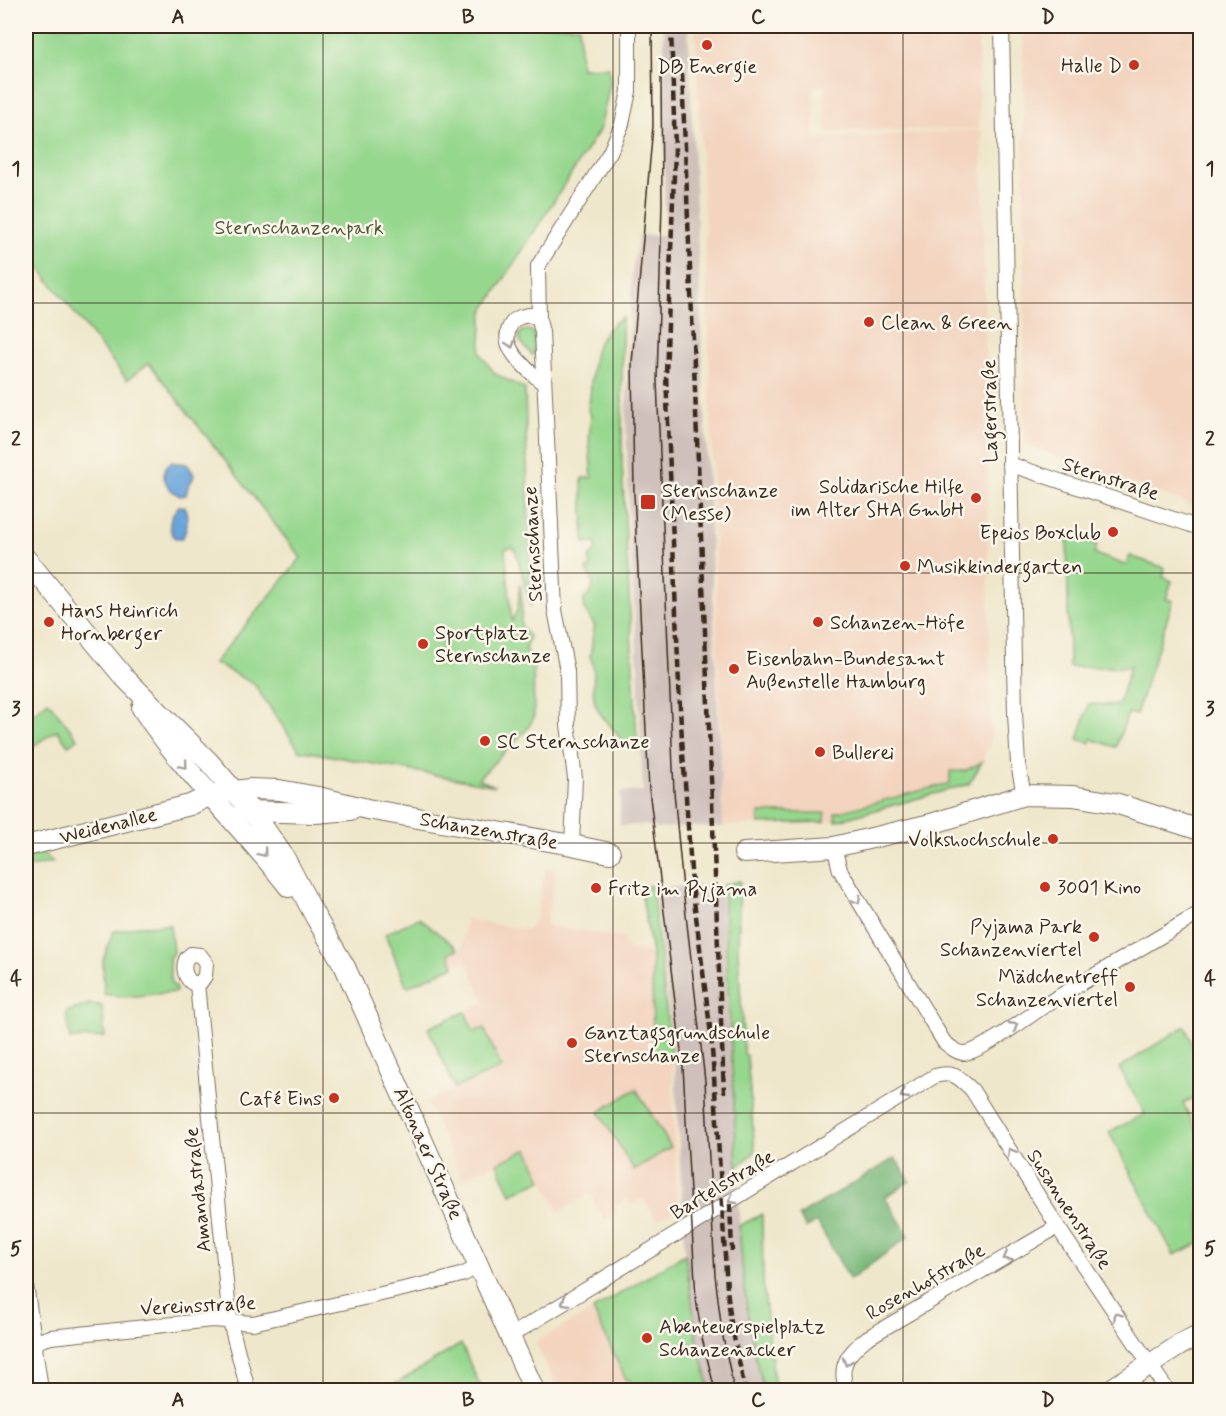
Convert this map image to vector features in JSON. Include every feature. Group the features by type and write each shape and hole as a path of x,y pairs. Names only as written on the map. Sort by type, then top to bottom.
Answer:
{"street":[{"name":"Sternschanze","path":"572,845 575,778 568,725 566,663 556,625 538,266 610,152 622,124 629,91 629,26"},
{"name":"Lagerstraße","path":"1002,26 1015,714 1018,764 1023,795"},
{"path":"539,320 530,315 517,318 509,328 508,343 520,362 544,384"},
{"name":"Sternstraße","path":"1009,464 1200,528"},
{"path":"26,559 123,676"},
{"name":"Altonaer Straße","path":"123,676 214,768 251,811 284,857 345,967 534,1390"},
{"name":"Altonaer Straße","path":"123,676 164,739 316,918"},
{"path":"214,768 279,790"},
{"name":"Schanzenstraße","path":"234,791 279,790 367,809 610,853"},
{"name":"Weidenallee","path":"26,846 190,805 211,795 234,791"},
{"path":"744,853 834,847 931,824 1023,795 1073,796 1115,803 1200,830"},
{"name":"Weidenallee","path":"190,805 224,810"},
{"name":"Schanzenstraße","path":"224,810 316,813 367,809"},
{"path":"834,847 840,870 944,1042 963,1053 980,1048 1058,998 1200,913"},
{"name":"Amandastraße","path":"197,984 230,1322 248,1390"},
{"name":"Susannenstraße","path":"957,1075 972,1090 1057,1227 1167,1390"},
{"name":"Bartelsstraße","path":"510,1336 935,1076 957,1075"},
{"name":"Rosenhofstraße","path":"847,1390 844,1383 844,1366 851,1350 867,1338 1057,1227"},
{"name":"Vereinsstraße","path":"30,1348 51,1336 212,1320 256,1323 443,1280 464,1274 479,1266"},
{"path":"26,1284 30,1348 41,1390"},
{"path":"1110,1390 1200,1334"}],"shaded area":[{"path":"664,26 688,26 723,827 656,829 646,825 620,826 620,792 643,791 626,414 632,273 639,235 665,235"},
{"path":"695,26 978,26 979,129 826,131 825,86 813,86 815,139 982,130 991,741 969,784 836,821 723,826 706,254"},
{"path":"1023,26 1200,26 1200,508 1025,445"},
{"name":"Ganztagsgrundschule Sternschanze","path":"545,868 556,871 546,925 624,938 625,948 652,953 653,1053 672,1061 677,1209 657,1220 643,1198 631,1205 627,1199 614,1207 617,1213 605,1220 589,1194 559,1212 528,1148 462,1179 427,1102 502,1068 485,1028 475,1031 466,1011 485,1002 466,961 455,965 450,954 461,949 466,919 527,930 536,919"},
{"path":"721,886 742,1267 751,1335 764,1390 707,1390 697,1350 685,1254 674,1053 655,888"},
{"path":"593,1310 626,1380 604,1390 558,1390 535,1342"}],"green space":[{"name":"Sternschanzenpark","path":"26,26 579,26 581,68 609,67 610,84 600,129 483,312 480,353 495,374 525,389 531,607 516,552 512,547 505,549 512,622 518,608 520,583 521,626 529,637 525,650 533,657 534,717 528,728 478,779 495,786 299,750 254,684 214,663 301,558 149,363 127,380 26,251"},
{"path":"622,317 622,464 637,742 622,742 597,709 590,656 595,626 584,609 584,599 592,592 593,582 586,569 591,568 589,557 596,550 596,543 584,543 582,478 592,478 589,442 591,415 588,410 593,359 601,338"},
{"path":"529,330 534,333 535,353 532,355 520,341 519,336 522,331"},
{"path":"1067,534 1097,545 1094,554 1126,565 1130,556 1165,568 1163,577 1172,581 1166,599 1173,601 1136,715 1128,713 1116,747 1091,739 1090,743 1078,739 1089,704 1118,705 1130,667 1069,667"},
{"path":"48,701 78,739 68,745 57,730 30,748 26,741 26,719"},
{"path":"982,762 969,784 836,821 835,813 950,783 950,771 965,771"},
{"path":"759,813 825,813 825,822 759,824"},
{"path":"43,853 53,862 26,868 26,857"},
{"path":"740,881 738,950 744,1054 747,1056 755,1152 737,1167 723,885"},
{"path":"640,886 652,886 672,1061 653,1054 652,953"},
{"path":"419,918 458,949 449,953 454,966 407,987 385,934"},
{"path":"170,925 173,954 169,957 171,984 176,987 176,992 125,997 104,994 103,960 113,932 139,926"},
{"path":"90,1004 102,1006 105,1037 70,1039 66,1012"},
{"path":"465,1012 474,1032 484,1028 502,1068 455,1088 428,1028"},
{"path":"1185,1026 1194,1048 1200,1045 1200,1095 1183,1103 1200,1137 1200,1243 1174,1255 1109,1132 1145,1114 1119,1068"},
{"path":"636,1089 671,1147 634,1170 599,1112"},
{"path":"528,1149 542,1180 511,1194 497,1163"},
{"path":"895,1158 910,1181 885,1197 909,1236 850,1280 817,1222 806,1228 799,1216"},
{"path":"762,1214 763,1282 775,1390 764,1390 758,1370 744,1288 739,1226"},
{"name":"Abenteuerspielplatz Schanzenacker","path":"685,1254 697,1337 710,1390 634,1390 629,1379 626,1380 593,1310"},
{"path":"461,1344 482,1390 385,1390"}],"water":[{"path":"171,462 187,465 194,475 186,495 180,496 175,493 165,481 165,471"},
{"path":"179,506 185,507 186,527 182,538 175,538 170,522"}],"tram line":[{"path":"652,26 653,126 632,363 634,493 649,789 683,1067 696,1299 702,1338 715,1390"},
{"path":"661,76 662,203 657,381 674,792 705,1081 715,1275 722,1332 734,1390"}],"railway":[{"path":"671,26 675,150 666,375 680,709 692,885 711,1035 727,1289 731,1323 745,1390"},
{"path":"682,74 724,1093"},
{"path":"730,1204 732,1251"}],"place":[{"name":"DB Energie","path":"707,45"},
{"name":"Halle D","path":"1134,65"},
{"name":"Clean & Green","path":"869,322"},
{"name":"Solidarische Hilfe im Alter SHA GmbH","path":"976,498"},
{"name":"Sternschanze (Messe)","path":"648,502"},
{"name":"Epeios Boxclub","path":"1113,532"},
{"name":"Musikkindergarten","path":"905,566"},
{"name":"Hans Heinrich Hornberger","path":"49,622"},
{"name":"Schanzen-Höfe","path":"818,622"},
{"name":"Sportplatz Sternschanze","path":"423,644"},
{"name":"Eisenbahn-Bundesamt Außenstelle Hamburg","path":"734,669"},
{"name":"SC Sternschanze","path":"485,741"},
{"name":"Bullerei","path":"820,752"},
{"name":"Volkshochschule","path":"1053,839"},
{"name":"3001 Kino","path":"1045,887"},
{"name":"Fritz im Pyjama","path":"596,888"},
{"name":"Pyjama Park Schanzenviertel","path":"1094,937"},
{"name":"Mädchentreff Schanzenviertel","path":"1130,987"},
{"name":"Ganztagsgrundschule Sternschanze","path":"572,1043"},
{"name":"Café Eins","path":"334,1098"},
{"name":"Abenteuerspielplatz Schanzenacker","path":"647,1338"}]}
